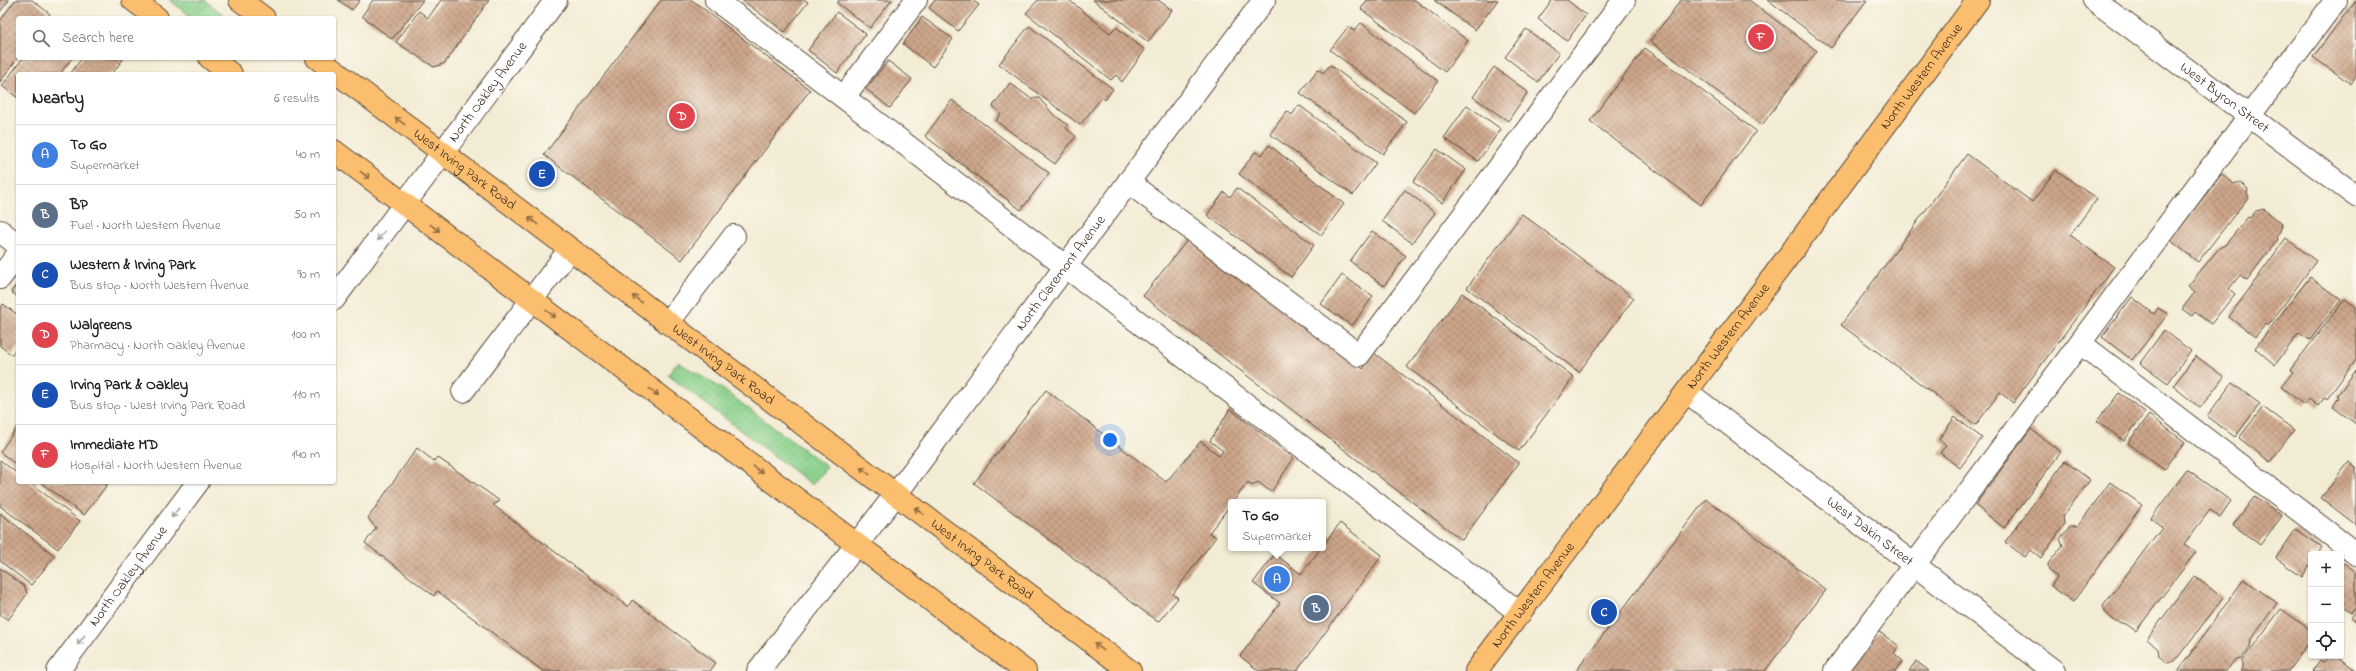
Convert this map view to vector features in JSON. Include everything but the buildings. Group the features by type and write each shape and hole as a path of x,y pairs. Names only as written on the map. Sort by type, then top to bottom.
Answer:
{"main road":[{"path":"133,0 154,16"},
{"path":"240,0 261,16"},
{"name":"North Western Avenue","path":"1476,671 1687,392 1978,0"},
{"path":"213,60 228,72"},
{"name":"West Irving Park Road","path":"320,60 336,72"},
{"name":"West Irving Park Road","path":"336,72 1130,671"},
{"path":"336,153 1025,671"}],"street":[{"name":"North Oakley Avenue","path":"336,296 556,0"},
{"path":"716,0 1520,613"},
{"path":"844,98 916,0"},
{"name":"North Claremont Avenue","path":"758,671 858,545 1264,0"},
{"path":"1128,182 1360,355 1624,0"},
{"name":"West Byron Street","path":"2094,0 2356,196"},
{"path":"1835,671 2336,0"},
{"path":"0,231 16,243"},
{"path":"668,322 734,236"},
{"path":"463,391 570,249"},
{"path":"0,278 16,257"},
{"path":"2080,343 2356,554"},
{"name":"West Dakin Street","path":"1687,392 2054,671"},
{"name":"North Oakley Avenue","path":"58,671 197,484"}],"green space":[{"path":"169,0 205,0 224,15 223,16 190,16"},
{"path":"678,362 721,388 827,467 812,485 668,375"}],"place":[{"name":"Immediate MD","path":"1761,37"},
{"name":"Walgreens","path":"682,116"},
{"name":"Irving Park & Oakley","path":"542,174"},
{"name":"To Go","path":"1277,579"},
{"name":"BP","path":"1316,608"},
{"name":"Western & Irving Park","path":"1604,612"}]}
